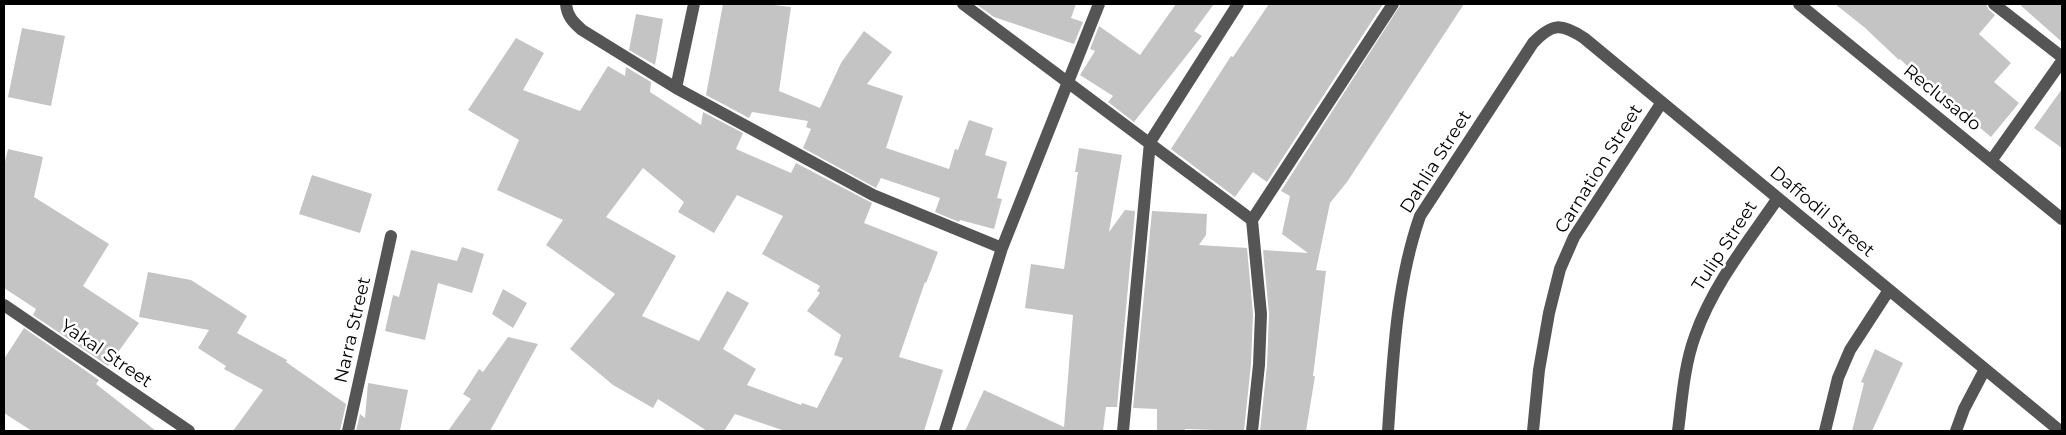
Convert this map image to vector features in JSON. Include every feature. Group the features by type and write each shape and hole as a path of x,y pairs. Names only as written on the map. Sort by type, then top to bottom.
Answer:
{"street":[{"path":"566,4 570,18 582,30 676,88 873,194 1002,248"},
{"path":"676,88 694,4"},
{"path":"963,4 1252,220"},
{"path":"945,431 1002,248 1099,4"},
{"path":"1123,431 1150,142 1238,4"},
{"path":"1252,431 1259,365 1261,314 1252,220 1393,4"},
{"path":"1990,161 2062,59 1994,4"},
{"name":"Reclusado","path":"1807,6 1990,161 2062,219"},
{"name":"Daffodil Street","path":"1558,27 1572,30 1584,38 2060,431"},
{"name":"Dahlia Street","path":"1388,431 1392,373 1403,274 1410,244 1420,216 1533,43 1545,30 1558,27"},
{"name":"Carnation Street","path":"1533,431 1539,370 1549,313 1560,269 1574,237 1662,102"},
{"name":"Tulip Street","path":"1678,431 1684,384 1694,338 1707,305 1726,273 1778,198"},
{"name":"Narra Street","path":"348,431 391,236"},
{"path":"1825,431 1838,378 1850,350 1889,290"},
{"name":"Yakal Street","path":"4,305 189,431"},
{"path":"1956,431 1964,409 1985,369"}],"building":[{"path":"723,4 765,4 791,7 779,91 820,108 841,63 864,31 892,52 867,84 903,96 886,148 949,169 955,149 958,150 969,120 993,128 985,155 1007,162 997,198 1002,199 994,229 960,220 959,222 935,212 940,198 881,178 876,188 803,148 811,129 806,127 808,121 752,112 749,118 706,95"},
{"path":"976,4 1076,4 1071,18 1083,22 1074,44 994,17"},
{"path":"1176,4 1214,4 1194,31 1202,36 1134,122 1108,102 1113,96 1080,75 1095,51 1090,49 1099,26 1140,55"},
{"path":"1269,4 1383,4 1267,182 1253,172 1235,197 1171,149 1231,56 1233,57"},
{"path":"1401,4 1464,4 1347,182 1330,203 1316,270 1326,271 1313,376 1315,376 1306,431 1260,431 1267,365 1269,314 1263,250 1308,253 1282,234 1290,196 1281,191"},
{"path":"1835,4 1986,4 1995,15 1979,34 2011,63 1994,82 2019,103 1991,137 1928,82 1926,84 1864,27"},
{"path":"2019,4 2062,4 2062,42"},
{"path":"636,14 663,19 655,65 629,50"},
{"path":"22,28 65,36 51,106 8,97"},
{"path":"516,38 544,53 523,90 580,111 608,66 625,76 626,67 651,82 650,92 701,125 703,112 743,133 736,149 791,173 796,163 872,203 864,223 938,252 925,282 899,357 943,370 924,431 785,431 735,414 724,431 707,431 658,399 653,408 613,385 570,349 615,294 546,245 563,220 497,190 519,140 468,110","holes":["643,168 684,202 678,212 714,233 737,195 783,216 762,254 820,286 817,291 820,293 807,311 841,335 834,355 843,358 817,408 802,403 801,405 747,385 756,369 723,349 749,303 727,291 699,341 642,316 676,256 606,217"]},
{"path":"2062,89 2062,148 2034,128"},
{"path":"1079,148 1122,155 1109,232 1125,210 1135,211 1117,407 1106,407 1103,431 965,431 984,390 1064,427 1073,315 1025,308 1031,264 1064,269 1078,172 1075,172"},
{"path":"8,149 43,157 34,197 109,244 83,286 139,323 108,366 33,315 36,309 4,288 4,166"},
{"path":"312,175 372,194 360,233 299,214"},
{"path":"1152,211 1207,214 1206,235 1199,245 1247,248 1253,314 1251,364 1244,431 1185,429 1185,431 1157,431 1157,409 1133,408"},
{"path":"462,247 484,254 472,293 438,283 425,340 385,331 393,295 399,297 411,250 457,261"},
{"path":"148,272 191,280 247,316 237,333 287,360 286,362 346,404 340,431 233,431 263,390 224,369 226,366 198,348 209,330 139,317"},
{"path":"503,289 527,303 513,328 492,314"},
{"path":"24,328 99,380 96,384 156,431 32,431 4,413 4,359"},
{"path":"508,337 538,344 490,431 448,431 471,399 463,394 479,369 483,372"},
{"path":"1875,349 1903,363 1872,431 1852,431 1864,383 1861,382"},
{"path":"368,383 408,390 400,431 356,431 360,414 365,418"}]}
